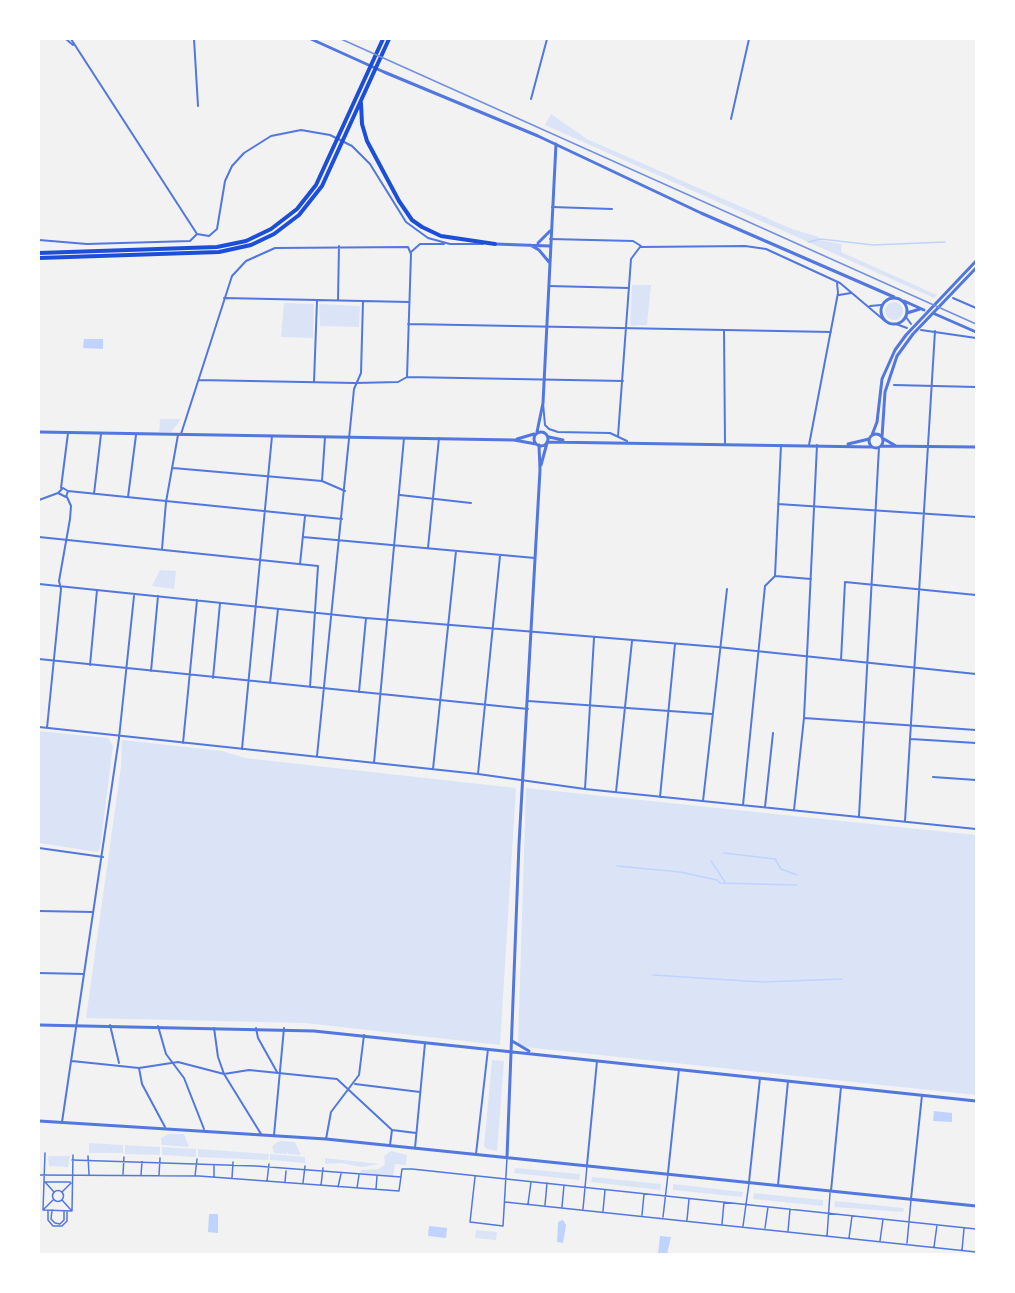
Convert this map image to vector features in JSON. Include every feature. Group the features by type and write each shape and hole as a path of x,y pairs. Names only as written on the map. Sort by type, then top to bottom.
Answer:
{"highway":[{"path":"39,253 206,248 246,241 271,229 297,209 316,185 347,131 362,99 382,39"},
{"path":"39,258 213,253 251,245 274,234 305,208 325,180 344,127 389,39"},
{"path":"362,99 362,124 367,141 399,201 412,219 427,230 441,236 495,244"}],"street":[{"path":"69,39 196,234 209,236 217,229 225,181 232,166 244,153 271,136 301,130 330,135 352,146 370,164 406,222 428,238 450,244"},
{"path":"194,39 198,106"},
{"path":"311,39 556,144 701,213 924,310 906,315 896,324"},
{"path":"531,99 547,39"},
{"path":"731,119 749,39"},
{"path":"475,1176 470,1222 503,1226 540,470 536,433 543,403 556,144"},
{"path":"552,207 612,209"},
{"path":"536,244 544,239 551,229"},
{"path":"39,240 87,244 165,242 190,241 196,234"},
{"path":"550,239 633,241 641,246 760,247 836,281 885,321 907,327"},
{"path":"407,377 413,248 420,244 536,244 550,248"},
{"path":"528,244 538,249 549,263"},
{"path":"162,549 166,502 180,435 224,298 238,267 262,252 280,247 402,245 408,247 411,254"},
{"path":"338,301 339,246"},
{"path":"618,436 632,255 641,246"},
{"path":"538,249 550,248"},
{"path":"872,447 871,437 877,422 883,375 891,355 906,335 976,261"},
{"path":"858,816 865,723 875,510 886,386 894,362 909,339 976,268"},
{"path":"809,445 838,297 839,287 836,281"},
{"path":"549,286 629,288"},
{"path":"875,288 885,301"},
{"path":"838,297 844,292 853,294"},
{"path":"885,321 880,314 881,305 894,297"},
{"path":"224,298 409,302"},
{"path":"953,298 976,308"},
{"path":"314,382 317,301"},
{"path":"317,756 355,383 361,373 363,301"},
{"path":"903,301 911,324"},
{"path":"867,305 881,305"},
{"path":"935,314 976,332"},
{"path":"408,324 831,332"},
{"path":"724,330 725,443"},
{"path":"921,330 976,338"},
{"path":"905,821 935,331"},
{"path":"199,380 355,383 398,382 407,377 623,381"},
{"path":"894,385 976,387"},
{"path":"540,470 547,442 543,403"},
{"path":"546,427 557,432 608,433 627,441"},
{"path":"39,432 439,438 514,440 537,445 568,441 627,441 976,447"},
{"path":"58,493 61,488 68,433"},
{"path":"514,440 536,433 568,441"},
{"path":"94,494 101,434"},
{"path":"128,498 136,434"},
{"path":"841,445 877,434 898,447"},
{"path":"242,749 258,606 264,511 272,436"},
{"path":"322,482 325,437"},
{"path":"374,763 404,438"},
{"path":"428,548 439,438"},
{"path":"743,805 765,586 775,576 781,445"},
{"path":"794,810 804,718 817,445"},
{"path":"173,468 322,482 345,491"},
{"path":"61,488 68,491 128,498 342,519"},
{"path":"46,728 65,540 71,507 67,496 68,491"},
{"path":"39,500 58,493 67,496"},
{"path":"400,495 471,503"},
{"path":"778,504 976,517"},
{"path":"300,564 305,515"},
{"path":"39,537 318,566 310,687"},
{"path":"303,537 536,558"},
{"path":"433,769 456,551"},
{"path":"478,774 500,555"},
{"path":"775,576 811,579"},
{"path":"841,660 845,582 976,594"},
{"path":"39,584 366,618 718,647 976,674"},
{"path":"703,801 718,647 727,589"},
{"path":"90,665 97,590"},
{"path":"62,1122 120,736 134,594"},
{"path":"151,671 158,596"},
{"path":"183,743 197,600"},
{"path":"213,678 220,602"},
{"path":"270,683 278,608"},
{"path":"359,692 366,618"},
{"path":"585,789 594,638"},
{"path":"616,792 632,641"},
{"path":"659,797 675,644"},
{"path":"39,659 528,710"},
{"path":"528,701 712,714"},
{"path":"804,718 976,730"},
{"path":"39,727 478,774 585,789 976,829"},
{"path":"765,807 773,733"},
{"path":"911,740 976,744"},
{"path":"933,777 976,780"},
{"path":"39,848 103,857"},
{"path":"39,911 93,912"},
{"path":"39,973 84,974"},
{"path":"39,1025 285,1028 976,1101"},
{"path":"110,1025 119,1064"},
{"path":"158,1026 171,1064 184,1078 204,1130"},
{"path":"214,1028 218,1057 224,1074 261,1134"},
{"path":"256,1028 258,1038 278,1072"},
{"path":"274,1135 278,1072 285,1028"},
{"path":"326,1139 331,1112 359,1076 364,1035"},
{"path":"512,1040 520,1048 536,1054"},
{"path":"415,1148 425,1042"},
{"path":"477,1154 488,1049"},
{"path":"583,1210 597,1060"},
{"path":"72,1061 119,1064 139,1068 183,1063 224,1074 249,1070 337,1079 392,1130 416,1133"},
{"path":"139,1068 142,1084 165,1127"},
{"path":"663,1218 679,1069"},
{"path":"743,1227 760,1078"},
{"path":"778,1185 789,1081"},
{"path":"354,1084 420,1092"},
{"path":"827,1237 841,1086"},
{"path":"907,1245 922,1095"},
{"path":"39,1121 165,1127 326,1139 976,1206"},
{"path":"390,1145 392,1130"},
{"path":"43,1210 45,1153"},
{"path":"72,1211 73,1155"},
{"path":"88,1156 89,1175"},
{"path":"123,1175 124,1157"},
{"path":"159,1176 160,1158"},
{"path":"39,1159 45,1159"},
{"path":"195,1176 196,1159"},
{"path":"72,1160 269,1166 287,1170 401,1178"},
{"path":"141,1176 142,1162"},
{"path":"232,1178 233,1162"},
{"path":"214,1165 214,1177"},
{"path":"267,1181 269,1166"},
{"path":"303,1184 305,1166"},
{"path":"321,1185 322,1168"},
{"path":"39,1175 195,1176 399,1191 402,1169 412,1168 976,1229"},
{"path":"285,1182 287,1170"},
{"path":"338,1187 341,1173"},
{"path":"357,1188 359,1174"},
{"path":"376,1190 377,1175"},
{"path":"44,1182 71,1182"},
{"path":"44,1182 56,1191 62,1192"},
{"path":"54,1200 53,1196 58,1182"},
{"path":"62,1192 71,1182"},
{"path":"528,1205 531,1182"},
{"path":"544,1206 547,1183"},
{"path":"561,1208 564,1185"},
{"path":"603,1212 605,1190"},
{"path":"62,1192 62,1200"},
{"path":"642,1216 644,1194"},
{"path":"44,1195 53,1196"},
{"path":"63,1196 72,1196"},
{"path":"687,1221 689,1199"},
{"path":"43,1210 54,1200"},
{"path":"54,1200 62,1200"},
{"path":"62,1200 72,1211"},
{"path":"57,1210 58,1201"},
{"path":"505,1202 976,1252"},
{"path":"722,1225 724,1202"},
{"path":"765,1229 768,1207"},
{"path":"788,1232 790,1209"},
{"path":"43,1210 72,1211"},
{"path":"48,1210 48,1220 54,1226 62,1226 67,1221 67,1211"},
{"path":"52,1210 51,1219 60,1224 64,1220 64,1211"},
{"path":"849,1239 852,1216"},
{"path":"880,1242 883,1219"},
{"path":"934,1247 937,1225"},
{"path":"962,1250 964,1228"}],"shaded area":[{"path":"551,114 587,139 792,229 819,237 819,240 842,244 841,252 937,295 934,298 545,125"},
{"path":"632,285 651,285 647,325 630,326"},
{"path":"894,302 900,305 903,311 900,317 894,320 888,317 885,311 888,305"},
{"path":"284,303 314,304 313,338 281,337"},
{"path":"319,304 360,306 359,327 320,326"},
{"path":"160,419 181,419 171,432 159,432"},
{"path":"160,570 176,571 174,589 152,586"},
{"path":"39,731 108,738 113,746 100,849 97,852 39,843"},
{"path":"122,740 222,751 245,758 516,788 500,1045 305,1023 86,1018 121,766"},
{"path":"526,788 976,835 976,1095 524,1047 518,1043"},
{"path":"492,1060 504,1061 497,1151 484,1146"},
{"path":"168,1134 184,1134 189,1147 162,1145 161,1138"},
{"path":"279,1141 295,1142 301,1155 288,1154 288,1150 287,1154 274,1153 272,1146"},
{"path":"89,1143 123,1145 123,1153 89,1153"},
{"path":"125,1145 160,1147 160,1155 125,1154"},
{"path":"162,1147 196,1149 196,1157 162,1155"},
{"path":"198,1149 269,1154 268,1160 198,1157"},
{"path":"391,1151 407,1155 406,1165 395,1164 393,1176 360,1173 361,1170 379,1169 385,1164 384,1156"},
{"path":"270,1154 305,1157 305,1163 270,1160"},
{"path":"48,1156 70,1156 68,1167 49,1166"},
{"path":"325,1158 380,1164 362,1167 341,1163 325,1164"},
{"path":"515,1168 580,1174 579,1180 514,1173"},
{"path":"592,1177 661,1184 660,1190 591,1182"},
{"path":"673,1184 743,1192 742,1197 673,1190"},
{"path":"754,1193 823,1200 823,1206 753,1199"},
{"path":"835,1201 904,1208 903,1212 834,1207"},
{"path":"476,1230 497,1232 496,1240 475,1238"}],"water":[{"path":"84,339 103,339 103,349 83,348"},
{"path":"934,1111 952,1113 952,1122 933,1121"},
{"path":"209,1214 218,1214 218,1233 208,1232"},
{"path":"563,1220 566,1225 563,1243 557,1242 558,1222"},
{"path":"429,1226 447,1228 446,1238 428,1236"},
{"path":"660,1236 671,1237 667,1254 658,1254"}],"waterway":[{"path":"808,242 821,239 873,245 945,242"},
{"path":"724,853 775,859 781,869 797,875"},
{"path":"711,861 725,882"},
{"path":"617,866 680,872 717,880 720,883 797,885"},
{"path":"653,975 762,982 842,979"}],"railway":[{"path":"341,39 976,324"}]}
